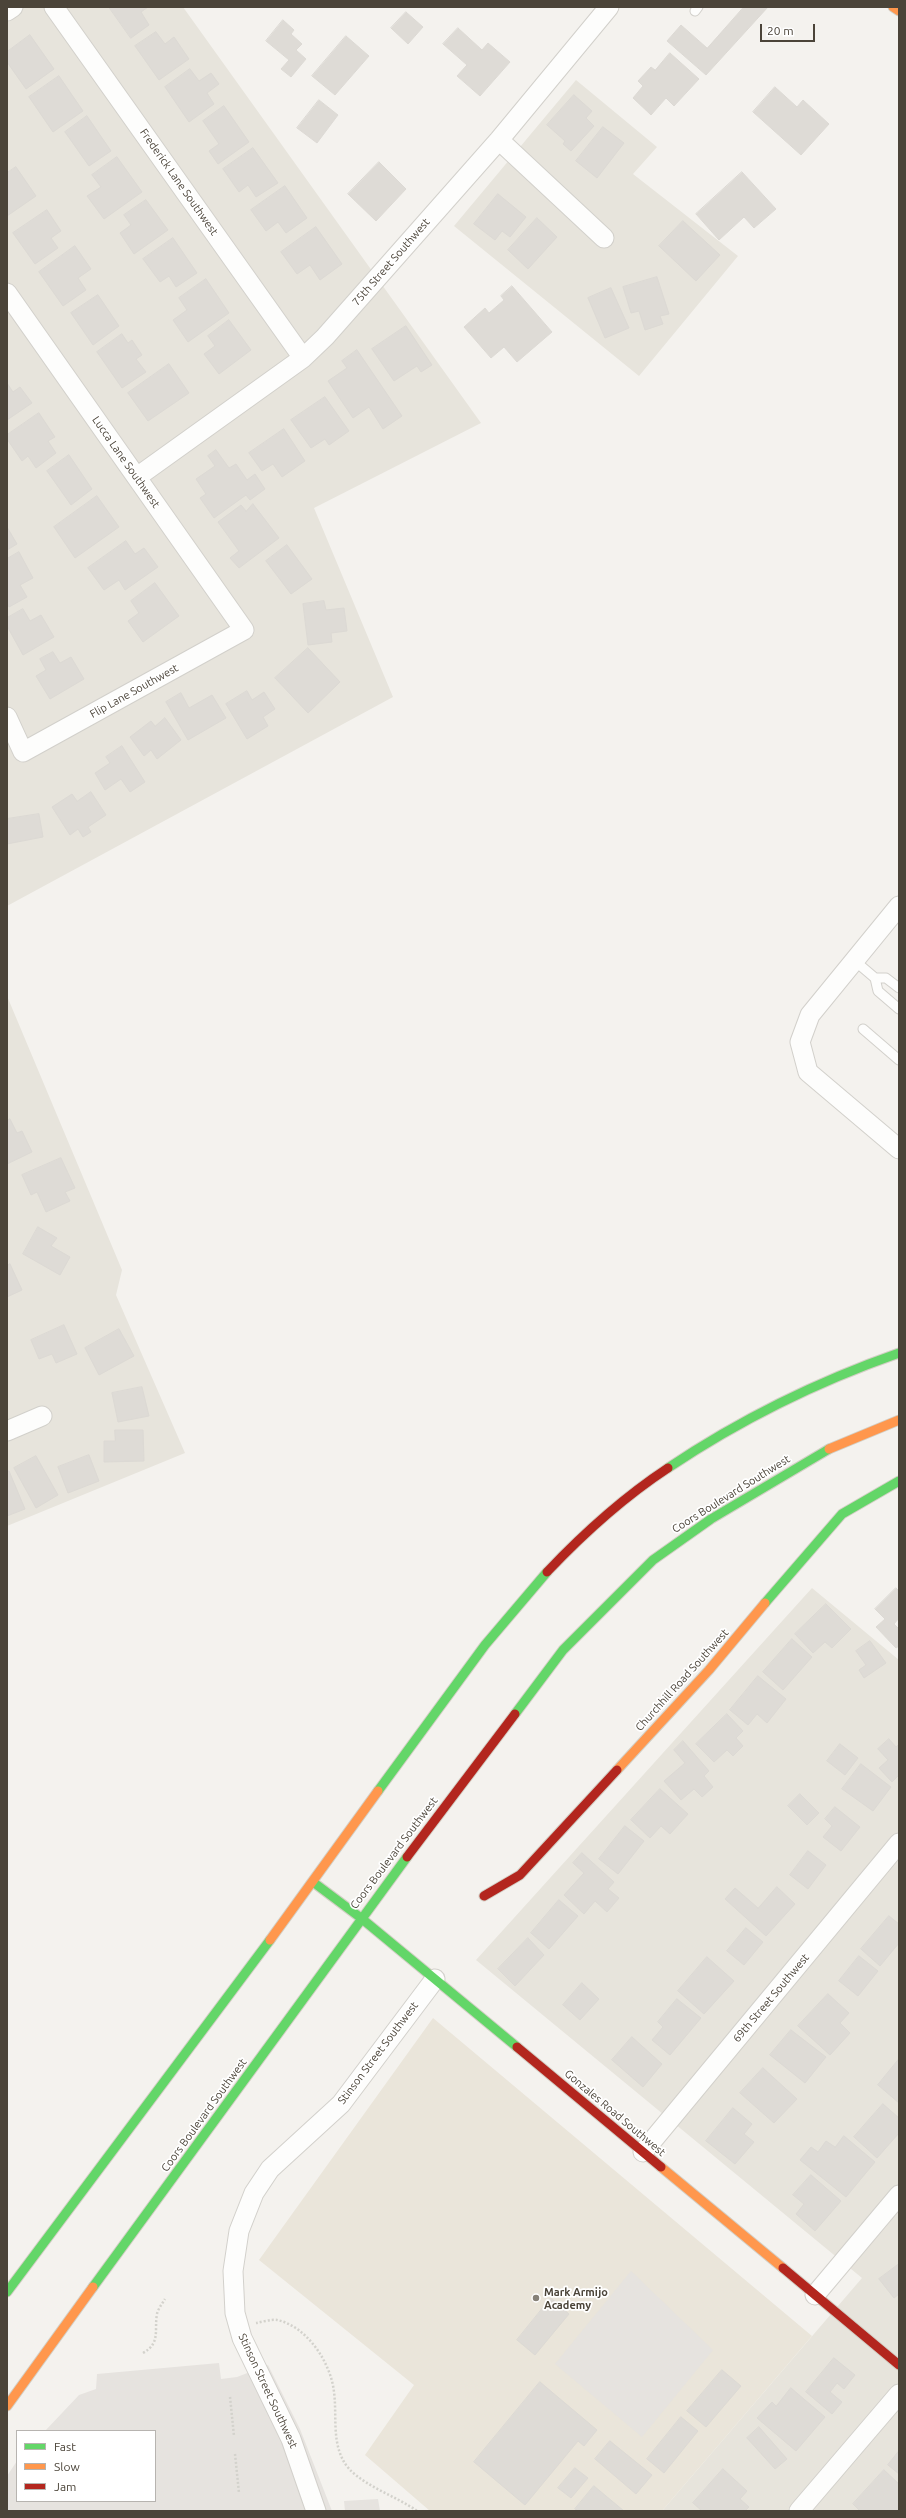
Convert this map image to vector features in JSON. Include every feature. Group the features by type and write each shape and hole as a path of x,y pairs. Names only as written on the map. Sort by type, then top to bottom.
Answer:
{"main road":[{"path":"893,7 899,11"},
{"path":"7,2292 313,1882 507,1618 551,1569 596,1526 636,1491 730,1427 780,1401 832,1377 899,1353"},
{"name":"Coors Boulevard Southwest","path":"7,2406 361,1918 563,1650 653,1560 711,1518 821,1452 899,1420"},
{"name":"Churchhill Road Southwest","path":"484,1896 520,1875 709,1670 799,1562 842,1514 899,1481"},
{"name":"Gonzales Road Southwest","path":"313,1882 361,1918 899,2365"}],"street":[{"path":"7,11 13,7"},
{"name":"Frederick Lane Southwest","path":"54,7 303,358"},
{"name":"75th Street Southwest","path":"137,478 303,358 325,337 499,140 609,7"},
{"path":"499,140 604,238"},
{"name":"Lucca Lane Southwest","path":"7,293 244,630"},
{"name":"Flip Lane Southwest","path":"7,717 23,752 244,630"},
{"path":"899,906 810,1015 800,1042 802,1056 808,1072 899,1149"},
{"path":"7,1431 42,1416"},
{"name":"69th Street Southwest","path":"643,2152 899,1843"},
{"name":"Stinson Street Southwest","path":"316,2511 291,2439 242,2338 235,2313 233,2271 239,2232 254,2193 270,2169 341,2104 435,1979"},
{"path":"815,2296 899,2194"},
{"path":"799,2511 899,2394"}],"lane":[{"path":"855,961 875,978 878,991 899,1009"},
{"path":"875,978 886,978 899,988"},
{"path":"863,1029 899,1060"}],"path":[{"path":"143,2353 154,2345 157,2336 157,2314 165,2300"},
{"path":"251,2324 277,2320 305,2334 324,2359 334,2391 335,2439 343,2462 360,2479 386,2491 418,2511"},
{"path":"230,2397 234,2436"},
{"path":"235,2454 239,2494"}],"shaded area":[{"path":"7,7 183,7 481,423 314,508 393,697 7,906"},
{"path":"576,80 657,147 633,174 738,256 639,376 454,226"},
{"path":"7,996 122,1270 116,1295 185,1453 7,1526"},
{"path":"812,1588 899,1660 899,2511 662,2511 862,2278 476,1960"},
{"name":"Mark Armijo Academy","path":"433,2018 812,2336 662,2511 430,2511 365,2455 414,2385 259,2260"},
{"path":"631,2271 713,2350 642,2437 555,2364"},
{"path":"219,2363 221,2379 237,2377 268,2365 300,2429 332,2511 7,2511 7,2476 16,2462 16,2502 156,2502 156,2430 46,2430 79,2395 96,2389 97,2374"},
{"path":"378,2499 380,2511 345,2511 344,2501"}],"building":[{"path":"109,7 148,7 141,12 149,25 131,38"},
{"path":"744,7 768,7 706,75 667,41 681,25 707,48"},
{"path":"406,12 423,27 408,44 391,28"},
{"path":"283,20 294,30 291,34 302,44 296,50 306,59 291,77 281,69 289,60 266,41"},
{"path":"458,28 482,50 488,43 510,62 480,96 457,76 467,65 443,44"},
{"path":"156,32 165,44 174,37 189,59 159,80 135,46"},
{"path":"30,35 54,69 26,89 7,62 7,52"},
{"path":"346,36 369,56 335,95 312,76"},
{"path":"670,53 699,79 674,106 666,98 651,115 633,98 643,86 638,81 651,67 655,70"},
{"path":"190,69 199,81 211,73 219,84 207,93 214,104 189,122 165,87"},
{"path":"59,76 83,111 53,132 29,97"},
{"path":"775,87 797,107 803,100 829,124 801,155 753,112"},
{"path":"574,95 592,111 586,118 594,126 571,151 563,144 565,141 547,125"},
{"path":"319,100 338,115 317,143 297,128"},
{"path":"224,106 249,142 218,164 209,151 219,144 203,121"},
{"path":"87,116 111,151 89,166 65,132"},
{"path":"603,127 624,143 597,178 576,161"},
{"path":"253,148 278,183 256,197 248,185 239,192 223,169"},
{"path":"117,157 142,192 104,219 87,196 101,187 92,175"},
{"path":"379,162 406,189 376,221 348,194"},
{"path":"16,167 36,196 7,216 7,173"},
{"path":"742,172 776,209 754,228 744,217 719,240 696,214"},
{"path":"285,186 307,218 286,233 278,222 266,231 251,210"},
{"path":"498,194 526,217 510,237 502,231 495,240 474,224"},
{"path":"146,200 168,230 134,254 120,233 131,225 124,215"},
{"path":"47,210 61,231 51,238 58,248 35,264 13,233"},
{"path":"537,218 557,237 528,269 508,250"},
{"path":"683,221 720,255 696,281 659,246"},
{"path":"316,227 342,264 320,280 310,265 297,274 281,252"},
{"path":"173,238 197,273 176,287 169,276 160,282 143,259"},
{"path":"75,246 91,269 78,278 86,290 63,306 39,272"},
{"path":"657,277 669,314 660,316 663,324 645,330 639,311 631,313 623,287"},
{"path":"206,279 229,313 188,342 173,320 187,310 179,298"},
{"path":"512,286 552,332 517,362 504,347 491,358 464,327 485,308 489,313 504,300 501,296"},
{"path":"611,288 629,328 605,338 588,298"},
{"path":"98,295 119,326 93,345 71,313"},
{"path":"229,320 251,350 219,374 204,354 215,346 208,336"},
{"path":"406,326 432,365 421,372 417,366 394,381 372,349"},
{"path":"122,334 128,343 132,340 142,355 136,359 146,372 122,388 97,352"},
{"path":"357,350 402,416 383,429 369,407 353,418 328,381 347,368 342,361"},
{"path":"169,364 189,393 148,421 128,393"},
{"path":"7,383 13,392 20,387 32,403 7,420"},
{"path":"325,397 349,431 329,445 325,439 311,448 291,420"},
{"path":"39,413 55,437 48,441 56,453 36,468 28,456 22,461 7,439 7,435"},
{"path":"284,429 305,461 282,477 273,464 262,471 249,453"},
{"path":"216,450 229,468 236,464 247,480 255,474 265,489 250,500 246,495 214,518 200,498 206,494 196,479 215,466 208,456"},
{"path":"69,455 92,489 71,505 47,471"},
{"path":"97,496 119,527 75,558 54,527"},
{"path":"253,504 279,538 239,568 230,558 239,551 218,522 241,505 246,511"},
{"path":"7,527 17,544 7,550"},
{"path":"126,541 135,554 144,548 158,567 125,590 119,580 104,590 88,568"},
{"path":"287,545 312,579 291,594 266,561"},
{"path":"19,552 33,578 20,585 27,597 9,607 7,603 7,559"},
{"path":"155,583 179,616 143,642 128,621 139,613 131,601"},
{"path":"324,601 326,610 344,608 347,631 331,633 332,642 308,645 303,604"},
{"path":"23,609 30,621 41,615 54,637 23,655 7,626 7,618"},
{"path":"308,648 340,682 308,713 275,678"},
{"path":"53,652 60,663 71,657 84,679 50,699 36,676 46,670 40,659"},
{"path":"247,691 252,700 264,692 275,709 263,717 268,726 247,739 226,704"},
{"path":"181,693 189,708 212,695 226,718 188,740 166,702"},
{"path":"165,718 181,740 157,759 151,750 144,756 130,737 151,721 155,726"},
{"path":"122,746 145,782 130,792 121,779 105,790 95,773 110,763 106,757"},
{"path":"91,792 106,815 88,827 91,832 83,837 78,829 70,835 52,807 72,794 77,801"},
{"path":"39,814 43,837 7,844 7,819"},
{"path":"10,1119 17,1133 22,1131 32,1152 7,1164 7,1121"},
{"path":"61,1158 75,1188 65,1192 70,1201 46,1212 37,1192 31,1195 22,1175"},
{"path":"38,1227 57,1238 51,1246 70,1257 60,1275 23,1254"},
{"path":"10,1264 22,1290 7,1297 7,1266"},
{"path":"64,1325 77,1354 56,1363 52,1354 39,1359 31,1340"},
{"path":"119,1329 134,1356 99,1375 85,1348"},
{"path":"142,1387 149,1416 118,1422 112,1393"},
{"path":"115,1430 143,1430 144,1461 104,1462 104,1441 115,1441"},
{"path":"89,1455 99,1481 68,1493 58,1467"},
{"path":"36,1456 58,1495 36,1508 14,1468"},
{"path":"7,1471 9,1471 25,1509 7,1516"},
{"path":"896,1588 899,1591 899,1618 894,1624 899,1629 899,1646 896,1648 876,1627 885,1619 875,1609"},
{"path":"826,1604 851,1629 832,1648 825,1642 813,1653 795,1634"},
{"path":"792,1639 812,1657 783,1690 763,1672"},
{"path":"870,1641 886,1663 864,1678 859,1670 866,1665 856,1651"},
{"path":"758,1676 786,1699 767,1723 757,1714 748,1725 730,1710"},
{"path":"727,1714 743,1731 736,1738 743,1746 733,1756 727,1750 714,1762 696,1744"},
{"path":"889,1739 896,1747 899,1744 899,1775 892,1782 879,1768 888,1760 878,1749"},
{"path":"683,1741 709,1771 704,1776 713,1787 702,1797 694,1789 681,1800 664,1781 685,1763 674,1750"},
{"path":"840,1744 858,1758 845,1775 827,1761"},
{"path":"861,1764 891,1787 873,1811 842,1789"},
{"path":"660,1789 688,1814 670,1834 661,1826 650,1838 631,1820"},
{"path":"800,1794 819,1813 807,1825 788,1806"},
{"path":"835,1807 860,1827 841,1851 823,1837 832,1826 825,1819"},
{"path":"625,1826 644,1841 618,1874 599,1859"},
{"path":"808,1851 826,1865 808,1889 790,1875"},
{"path":"582,1853 614,1882 608,1889 619,1898 607,1912 595,1901 584,1914 564,1895 584,1873 573,1863"},
{"path":"777,1887 795,1904 766,1936 725,1899 735,1888 758,1908"},
{"path":"559,1900 578,1916 549,1949 531,1933"},
{"path":"889,1916 899,1924 899,1943 880,1966 861,1949"},
{"path":"746,1928 763,1942 744,1965 727,1951"},
{"path":"528,1938 544,1955 515,1986 498,1969"},
{"path":"859,1956 878,1971 858,1996 839,1981"},
{"path":"707,1957 734,1981 704,2014 678,1991"},
{"path":"582,1983 599,1999 580,2020 563,2005"},
{"path":"828,1994 849,2013 840,2023 850,2033 830,2055 798,2026"},
{"path":"677,1999 701,2018 670,2055 652,2040 663,2027 658,2022"},
{"path":"791,2030 826,2057 805,2083 770,2055"},
{"path":"632,2037 662,2064 643,2087 612,2060"},
{"path":"899,2059 899,2103 878,2085"},
{"path":"763,2068 797,2099 774,2123 740,2093"},
{"path":"883,2104 899,2118 899,2133 877,2158 854,2137"},
{"path":"733,2108 752,2124 744,2134 754,2142 735,2164 706,2141"},
{"path":"844,2136 875,2162 846,2197 800,2160 811,2147 818,2152 826,2141 835,2147"},
{"path":"811,2175 841,2201 815,2231 796,2214 804,2204 793,2195"},
{"path":"899,2264 899,2294 894,2298 879,2279"},
{"path":"551,2298 569,2314 535,2355 517,2340"},
{"path":"834,2358 855,2375 844,2389 837,2383 830,2392 842,2402 832,2414 806,2392"},
{"path":"722,2370 741,2386 706,2427 687,2411"},
{"path":"540,2382 597,2430 584,2446 578,2441 525,2505 474,2462"},
{"path":"791,2388 825,2417 796,2451 757,2418 772,2402 776,2406"},
{"path":"681,2417 698,2431 664,2473 647,2459"},
{"path":"759,2427 787,2459 775,2469 747,2438"},
{"path":"610,2441 652,2475 636,2494 595,2459"},
{"path":"899,2451 899,2474 888,2465"},
{"path":"575,2468 588,2478 571,2498 558,2488"},
{"path":"723,2469 747,2491 740,2499 749,2507 745,2511 702,2511 693,2503"},
{"path":"884,2470 899,2484 899,2511 860,2511 853,2504"},
{"path":"594,2486 624,2511 578,2511 575,2509"}],"traffic: fast":[{"path":"668,1468 723,1433 780,1403 838,1376 899,1353"},
{"path":"515,1714 563,1650 653,1560 711,1519 829,1449"},
{"path":"765,1603 842,1514 899,1481"},
{"path":"378,1791 485,1645 547,1572"},
{"path":"93,2287 407,1857"},
{"path":"313,1882 361,1918 517,2047"},
{"path":"7,2292 270,1940"}],"traffic: slow":[{"path":"893,7 899,11"},
{"path":"829,1449 899,1420"},
{"path":"617,1770 709,1670 765,1603"},
{"path":"270,1940 378,1791"},
{"path":"661,2167 783,2268"},
{"path":"7,2406 93,2287"}],"traffic: jam":[{"path":"547,1572 604,1517 668,1468"},
{"path":"407,1857 515,1714"},
{"path":"484,1896 520,1875 617,1770"},
{"path":"517,2047 661,2167"},
{"path":"783,2268 899,2365"}],"place":[{"name":"Mark Armijo Academy","path":"536,2298"}]}
